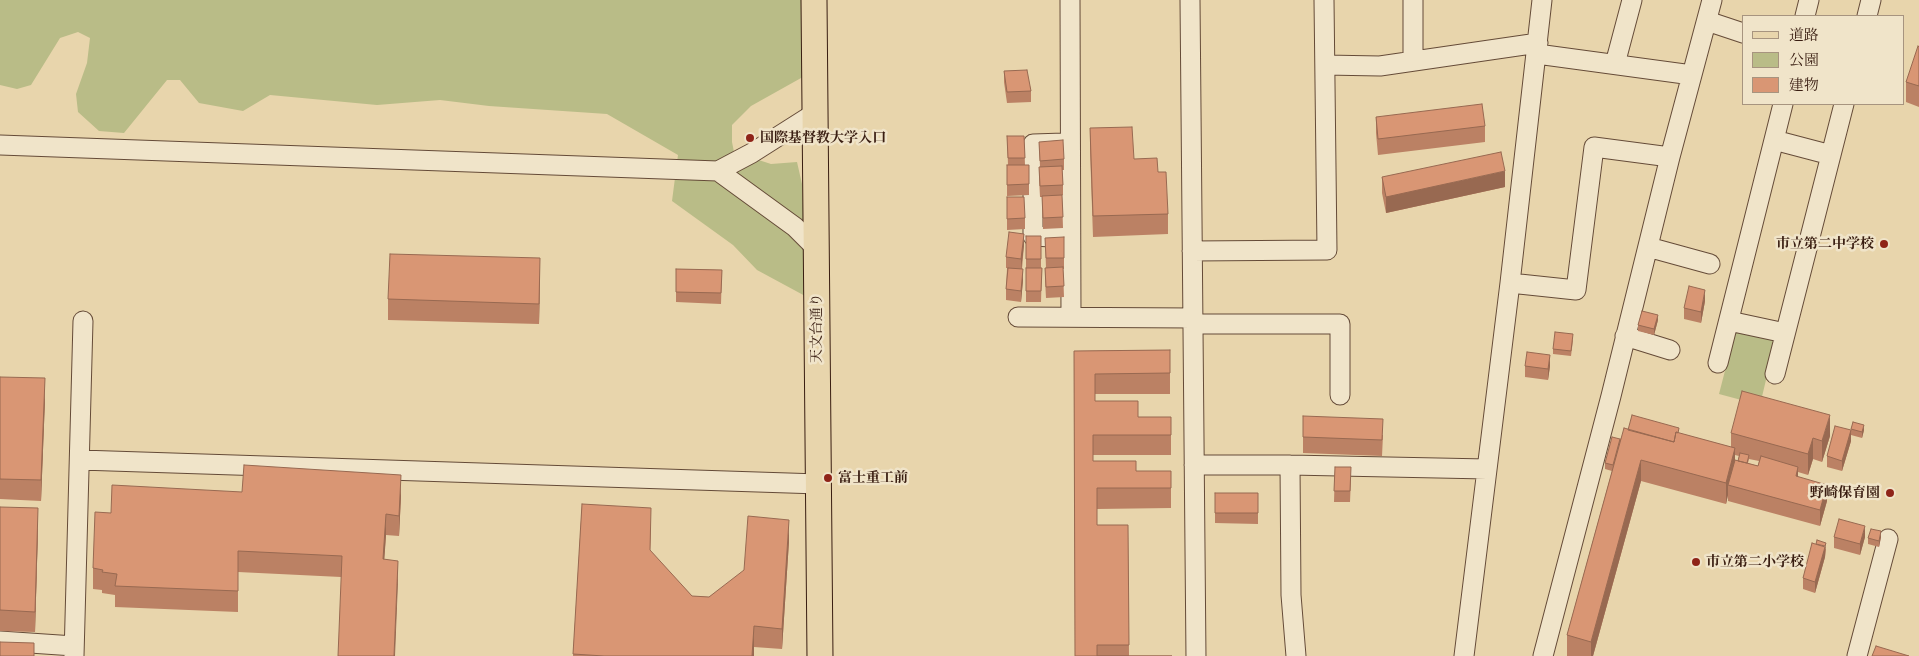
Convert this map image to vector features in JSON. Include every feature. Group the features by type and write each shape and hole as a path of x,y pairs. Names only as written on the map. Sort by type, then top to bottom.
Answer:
{"main road":[{"name":"天文台通り","path":"814,0 820,656"}],"street":[{"path":"1070,0 1071,317"},
{"path":"1190,0 1196,656"},
{"path":"1192,251 1327,250 1324,0"},
{"path":"1413,0 1413,61"},
{"path":"1464,656 1510,283 1542,0"},
{"path":"1615,64 1632,0"},
{"path":"1542,656 1670,156 1712,0"},
{"path":"1805,15 1809,0"},
{"path":"1867,15 1871,0"},
{"path":"1707,21 1742,33"},
{"path":"1325,65 1380,66 1537,49 1615,64 1692,75"},
{"path":"1718,363 1783,105"},
{"path":"1775,374 1844,105"},
{"path":"0,145 718,171 752,153 815,113"},
{"path":"1776,131 1831,155"},
{"path":"1070,143 1033,144 1033,236 1070,238"},
{"path":"1510,283 1576,290 1594,147 1670,156"},
{"path":"718,171 796,227 817,249"},
{"path":"1648,246 1710,264"},
{"path":"1018,317 1340,324 1340,395"},
{"path":"0,641 74,651 83,321"},
{"path":"1729,321 1785,333"},
{"path":"1625,336 1670,350"},
{"path":"80,460 819,484"},
{"path":"1194,465 1290,464 1487,469"},
{"path":"1290,464 1291,595 1296,656"},
{"path":"1857,656 1888,539"}],"green space":[{"path":"0,0 807,0 810,73 751,106 732,125 732,142 734,152 771,164 797,162 802,184 807,297 757,270 733,245 672,201 678,155 607,114 489,106 440,100 377,105 270,95 243,111 199,103 180,80 167,80 124,133 99,131 78,112 76,94 87,63 90,38 78,32 60,38 31,85 17,89 0,85"},
{"path":"1736,328 1776,338 1760,405 1719,394"}],"building":[{"path":"1919,47 1919,86 1906,82"},
{"path":"1027,70 1031,91 1007,92 1004,71"},
{"path":"1482,104 1485,126 1378,139 1376,117"},
{"path":"1132,127 1134,159 1157,158 1158,172 1166,172 1168,214 1093,216 1090,128"},
{"path":"1007,136 1024,136 1025,158 1008,158"},
{"path":"1063,140 1064,159 1040,161 1039,142"},
{"path":"1501,152 1505,171 1386,197 1382,177"},
{"path":"1007,165 1029,165 1029,184 1007,185"},
{"path":"1062,166 1063,185 1040,186 1039,167"},
{"path":"1062,195 1063,217 1043,218 1042,196"},
{"path":"1007,197 1024,197 1025,218 1007,219"},
{"path":"1009,232 1024,234 1021,259 1006,257"},
{"path":"1026,236 1041,236 1041,259 1026,259"},
{"path":"1064,237 1064,258 1046,258 1045,238"},
{"path":"390,254 540,258 539,304 388,299"},
{"path":"1063,267 1064,286 1046,287 1045,268"},
{"path":"1008,268 1023,269 1021,291 1006,289"},
{"path":"1026,268 1042,268 1041,291 1026,291"},
{"path":"676,269 722,270 721,293 676,292"},
{"path":"1689,286 1705,290 1701,312 1684,308"},
{"path":"1642,311 1658,315 1654,329 1638,325"},
{"path":"1555,332 1573,334 1571,351 1553,349"},
{"path":"1170,350 1170,373 1095,374 1095,401 1138,401 1138,417 1171,417 1171,435 1093,435 1093,461 1136,461 1136,471 1171,471 1171,488 1097,488 1097,525 1128,525 1129,645 1097,645 1097,656 1075,656 1074,351"},
{"path":"1527,352 1550,355 1548,369 1525,366"},
{"path":"0,377 45,378 41,480 0,479"},
{"path":"1742,391 1830,415 1822,441 1813,438 1808,454 1731,433"},
{"path":"1632,415 1679,428 1674,442 1628,430"},
{"path":"1303,416 1383,419 1382,440 1303,437"},
{"path":"1853,422 1864,425 1862,432 1851,429"},
{"path":"1835,426 1851,430 1842,461 1827,456"},
{"path":"1624,428 1674,442 1676,432 1735,448 1726,483 1641,460 1591,642 1567,635"},
{"path":"1612,437 1620,439 1613,465 1605,463"},
{"path":"1740,453 1749,455 1747,463 1738,461"},
{"path":"1761,456 1798,467 1796,476 1827,485 1820,510 1728,485 1735,460 1758,466"},
{"path":"244,465 401,475 399,516 386,514 383,559 398,561 394,656 338,656 342,556 238,551 238,591 115,586 117,574 102,572 103,570 93,568 95,512 111,513 112,485 242,492"},
{"path":"1335,467 1351,467 1350,491 1334,491"},
{"path":"1215,493 1258,493 1258,513 1215,513"},
{"path":"582,504 651,508 650,550 692,596 709,597 744,570 748,516 789,520 782,629 754,626 752,656 604,656 573,654"},
{"path":"0,507 38,508 35,612 0,610"},
{"path":"1839,519 1865,526 1860,544 1834,537"},
{"path":"1871,529 1881,531 1879,541 1868,538"},
{"path":"1817,540 1826,543 1825,546 1816,544"},
{"path":"1812,543 1825,547 1815,582 1803,578"},
{"path":"0,642 34,643 34,656 0,656"},
{"path":"1876,646 1909,656 1872,656"}],"place":[{"name":"国際基督教大学入口","path":"750,138"},
{"name":"市立第二中学校","path":"1884,244"},
{"name":"富士重工前","path":"828,478"},
{"name":"野崎保育園","path":"1890,493"},
{"name":"市立第二小学校","path":"1696,562"}]}
